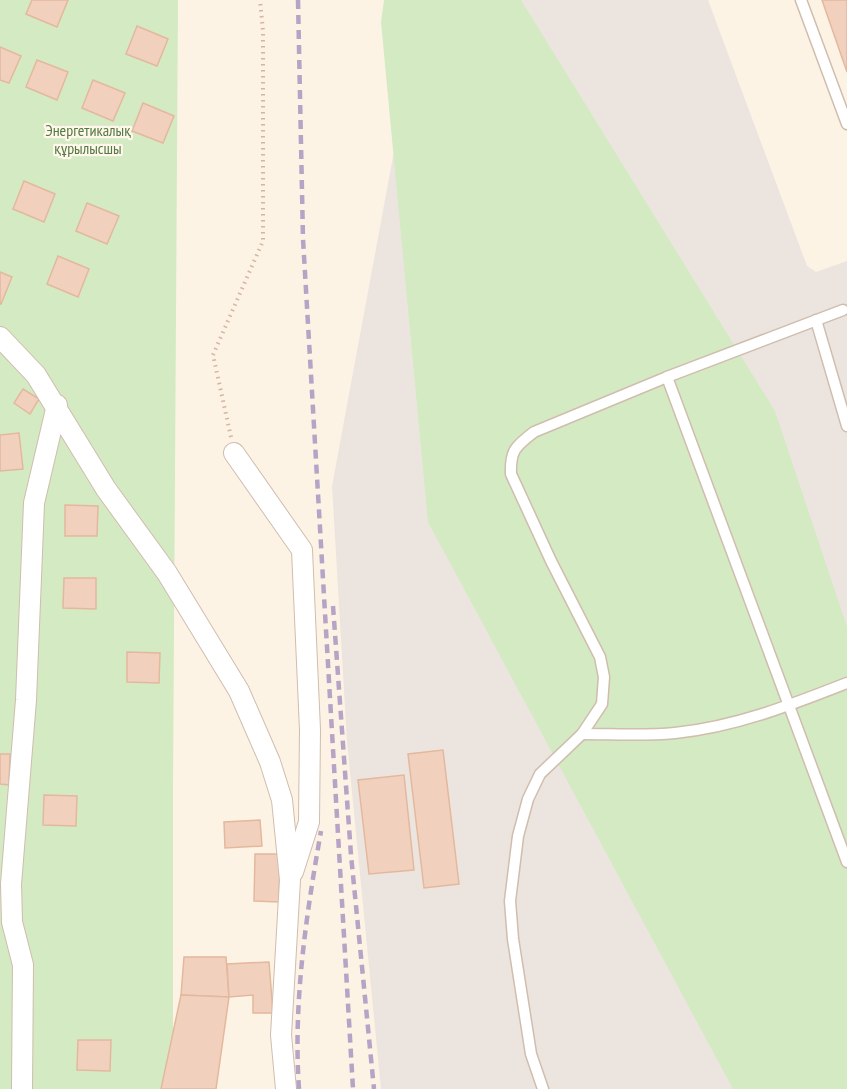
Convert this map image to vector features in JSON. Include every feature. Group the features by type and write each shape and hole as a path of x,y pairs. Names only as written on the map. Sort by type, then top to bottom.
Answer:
{"street":[{"path":"0,337 36,375 57,405 106,489 167,573 239,691 270,762 282,800 290,880 281,1035 286,1089"},
{"path":"22,1089 23,965 12,922 11,884 26,700 34,503 57,405"},
{"path":"234,453 302,550 310,730 309,822 290,880"}],"lane":[{"path":"801,0 847,124"},
{"path":"543,1089 531,1054 513,939 510,901 518,836 528,799 540,774 582,734 602,704 604,677 600,657 550,561 511,474 510,459 517,445 534,432 667,377 843,310"},
{"path":"816,320 847,426"},
{"path":"667,377 847,862"},
{"path":"582,734 673,733 717,726 789,706 847,683"}],"path":[{"path":"234,453 213,356 263,242 260,0"}],"shaded area":[{"path":"422,0 708,0 807,266 816,272 847,261 847,1089 381,1089 347,741 332,486"}],"green space":[{"name":"Энергетикалық құрылысшы","path":"0,0 178,0 173,1089 0,1089"},
{"path":"384,0 521,0 775,411 847,627 847,1089 733,1089 428,522 381,22"}],"building":[{"path":"32,0 68,0 57,27 26,14"},
{"path":"822,0 847,0 847,72"},
{"path":"137,26 168,39 157,66 126,54"},
{"path":"0,47 21,56 9,83 0,80"},
{"path":"37,60 68,72 57,100 26,87"},
{"path":"93,80 125,93 113,121 82,108"},
{"path":"143,103 174,116 163,143 132,131"},
{"path":"24,181 55,194 44,222 13,209"},
{"path":"87,203 119,216 107,244 76,231"},
{"path":"58,256 89,269 78,297 47,284"},
{"path":"0,272 12,277 1,304 0,304"},
{"path":"23,389 39,399 30,414 14,403"},
{"path":"19,433 23,469 0,471 0,435"},
{"path":"65,505 98,506 97,536 65,536"},
{"path":"64,578 96,578 96,609 63,608"},
{"path":"127,652 160,653 159,683 127,682"},
{"path":"443,750 459,884 424,888 408,754"},
{"path":"0,754 10,754 9,785 0,784"},
{"path":"404,775 414,870 369,874 358,780"},
{"path":"44,795 77,796 76,826 43,825"},
{"path":"260,820 262,846 225,848 224,822"},
{"path":"255,854 280,854 279,902 254,901"},
{"path":"184,957 226,957 229,997 181,995"},
{"path":"269,962 273,1013 253,1013 253,995 229,997 227,964"},
{"path":"181,995 229,997 216,1089 161,1089"},
{"path":"78,1040 111,1040 110,1071 77,1070"}],"railway":[{"path":"298,0 303,239 353,1089"},
{"path":"333,606 351,855 374,1089"},
{"path":"299,1089 299,992 310,895 321,831"}]}
